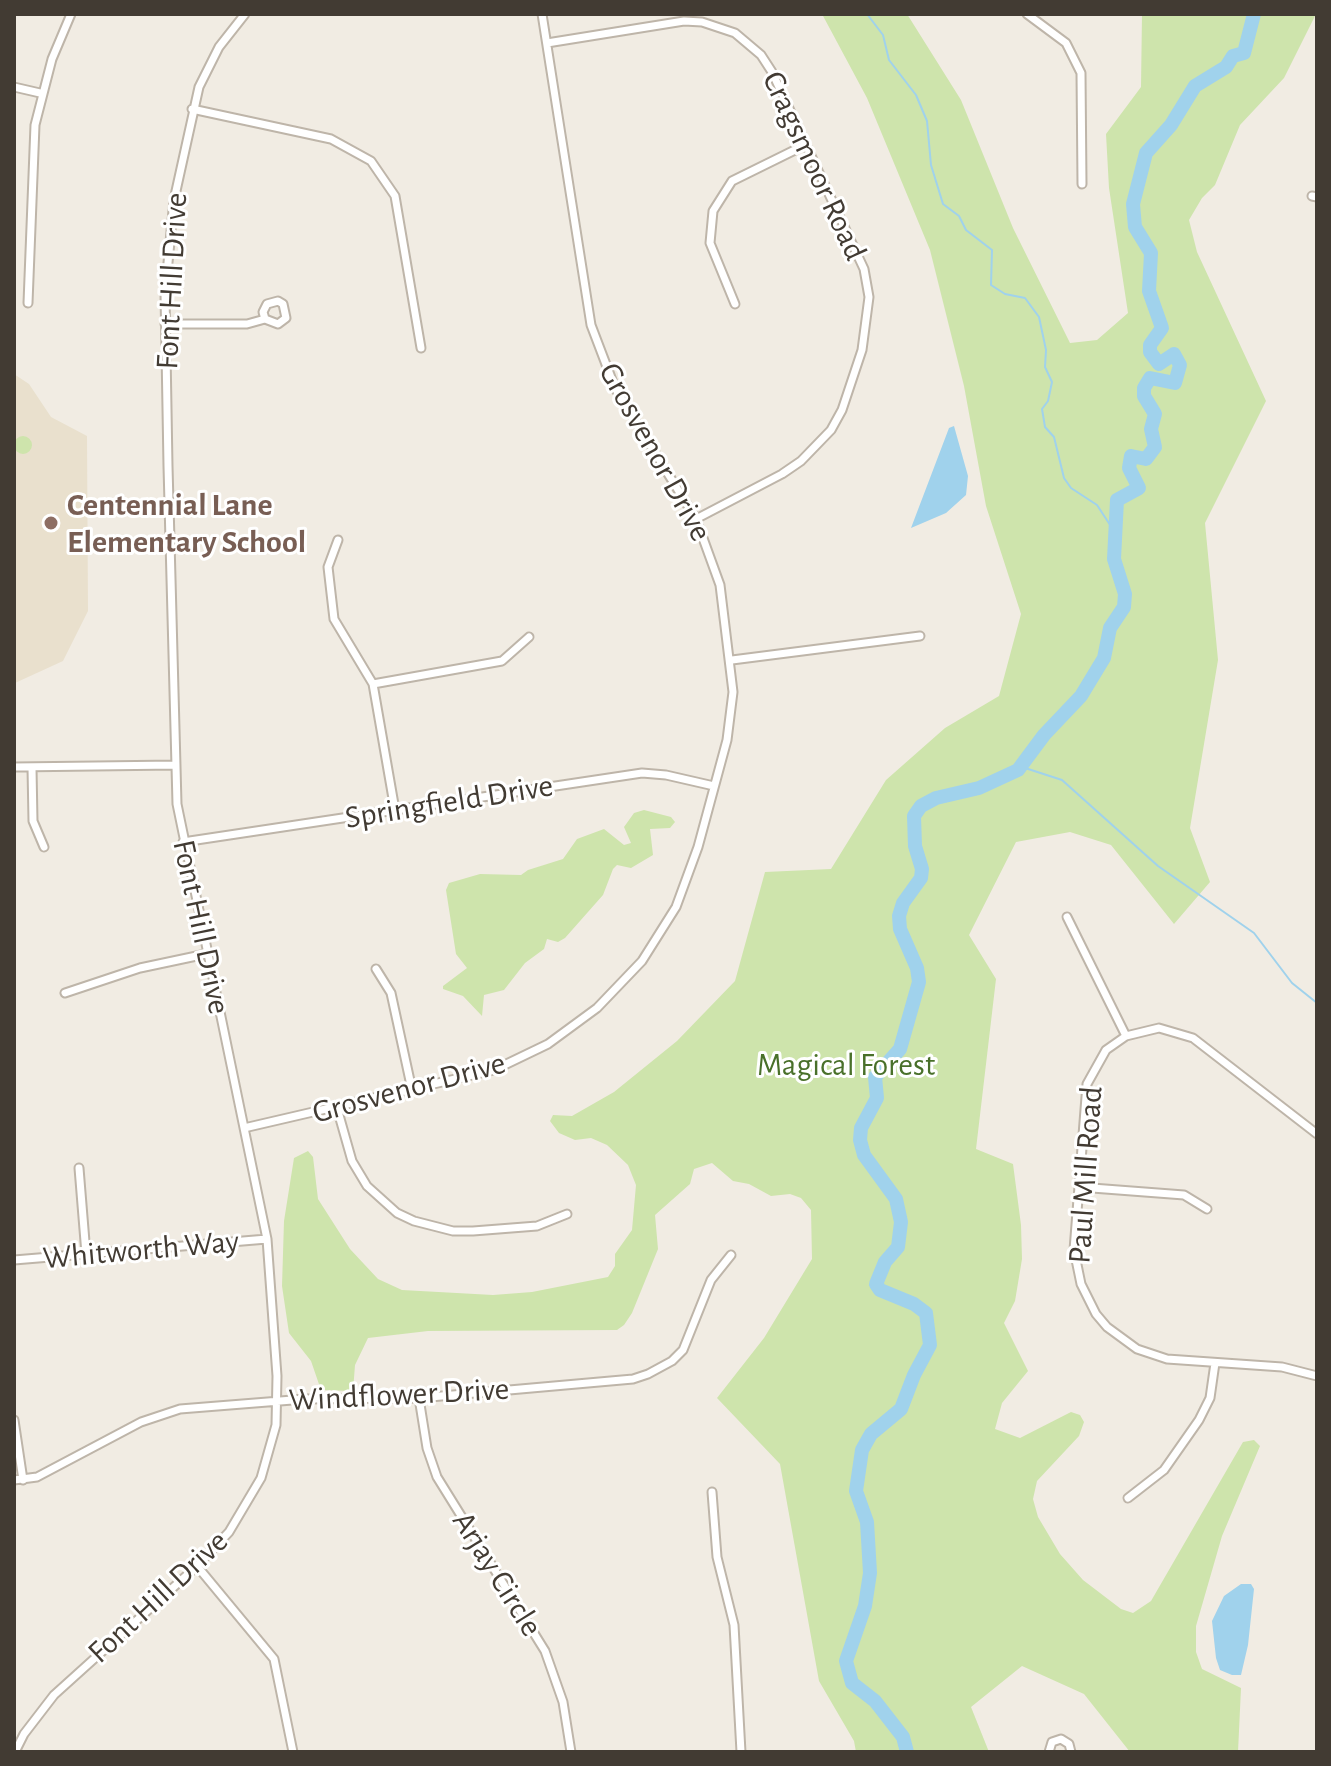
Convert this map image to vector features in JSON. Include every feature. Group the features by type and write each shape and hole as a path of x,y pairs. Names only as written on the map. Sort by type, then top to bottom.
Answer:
{"street":[{"path":"28,303 32,154 40,93 71,14"},
{"name":"Font Hill Drive","path":"15,1752 24,1734 63,1686 197,1566 229,1532 253,1496 268,1459 277,1401 267,1239 183,842 176,765 165,324 172,211 192,109 207,66 245,14"},
{"name":"Grosvenor Drive","path":"244,1128 470,1078 521,1058 573,1027 619,987 648,952 676,907 689,876 714,786 732,715 732,660 720,585 696,519 615,388 591,325 542,14"},
{"path":"1027,14 1066,43 1081,73 1082,184"},
{"name":"Cragsmoor Road","path":"547,43 684,21 719,26 735,33 761,55 855,244 864,269 869,297 862,350 842,410 819,445 782,474 696,519"},
{"path":"14,87 40,93"},
{"path":"192,109 345,143 371,161 395,196 421,348"},
{"path":"735,304 710,243 713,211 732,181 805,145"},
{"path":"165,324 247,324 265,319"},
{"path":"338,540 328,567 334,619 373,684 395,810"},
{"path":"732,660 920,636"},
{"path":"373,684 502,661 529,637"},
{"path":"14,767 176,765"},
{"path":"32,768 33,821 44,847"},
{"name":"Springfield Drive","path":"183,842 642,773 685,778 714,786"},
{"path":"1067,917 1126,1036 1159,1028 1193,1038 1317,1134"},
{"path":"65,993 140,968 206,954"},
{"path":"376,969 391,993 412,1090"},
{"name":"Paul Mill Road","path":"1126,1036 1106,1050 1087,1084 1076,1268 1096,1314 1107,1327 1137,1349 1167,1359 1294,1368 1317,1376"},
{"path":"337,1108 352,1161 367,1186 397,1213 414,1221 453,1231 473,1231 537,1226 567,1214"},
{"path":"79,1168 86,1254"},
{"path":"1079,1187 1184,1195 1207,1209"},
{"name":"Whitworth Way","path":"14,1260 267,1239"},
{"name":"Windflower Drive","path":"14,1480 54,1469 162,1414 277,1401 419,1398 633,1379 660,1369 683,1350 711,1280 731,1255"},
{"path":"1128,1498 1164,1470 1199,1420 1210,1398 1215,1363"},
{"name":"Arjay Circle","path":"419,1398 427,1448 437,1477 545,1651 563,1702 571,1752"},
{"path":"14,1420 23,1480"},
{"path":"712,1492 715,1543 734,1625 741,1752"},
{"path":"197,1566 274,1659 293,1752"},
{"path":"14,1728 24,1734"},
{"path":"1049,1752 1052,1742 1061,1739 1069,1744 1071,1752"}],"shaded area":[{"name":"Centennial Lane Elementary School","path":"14,374 29,384 51,417 87,436 88,611 63,661 15,683"}],"green space":[{"name":"Magical Forest","path":"822,14 907,14 961,100 1013,228 1070,343 1097,340 1128,313 1109,188 1106,134 1141,87 1142,14 1316,14 1284,78 1240,125 1215,185 1202,198 1189,220 1197,252 1266,401 1205,523 1218,660 1190,828 1210,882 1174,924 1111,845 1070,832 1016,842 969,935 996,979 976,1149 1013,1164 1021,1225 1022,1259 1015,1301 1004,1323 1028,1371 1002,1403 995,1429 1020,1438 1071,1412 1080,1415 1084,1422 1079,1436 1037,1481 1033,1499 1038,1517 1060,1554 1083,1580 1121,1609 1133,1613 1151,1601 1243,1442 1254,1440 1260,1446 1222,1536 1196,1626 1196,1652 1202,1669 1241,1688 1238,1752 1130,1752 1084,1694 1022,1666 971,1707 989,1752 856,1752 854,1741 819,1681 780,1464 717,1398 764,1338 812,1259 811,1210 801,1198 790,1194 771,1196 749,1184 733,1181 712,1163 694,1169 690,1184 655,1215 658,1249 632,1313 617,1330 428,1331 368,1338 355,1365 353,1391 321,1390 311,1361 289,1333 282,1286 284,1221 294,1158 308,1151 313,1157 318,1199 350,1249 378,1279 402,1290 493,1295 532,1292 608,1277 615,1266 615,1254 632,1230 636,1185 628,1165 607,1145 591,1138 575,1140 559,1133 550,1121 553,1115 572,1116 614,1092 677,1041 735,981 765,872 831,869 886,780 945,728 999,696 1021,614 986,506 964,386 930,250 867,98"},
{"path":"23,436 32,445 23,454 14,445"},
{"path":"644,810 671,817 675,822 670,828 650,829 653,855 631,868 617,865 603,895 565,938 558,942 547,939 544,949 525,963 504,990 484,995 482,1016 463,996 443,989 467,968 456,954 446,890 449,883 480,874 521,875 563,859 577,839 604,829 624,845 631,843 624,827 634,813"}],"water":[{"path":"954,426 968,476 966,495 946,513 911,528 949,428"},
{"path":"1241,1584 1251,1584 1254,1589 1248,1645 1241,1675 1232,1675 1220,1670 1212,1621 1224,1596"}],"waterway":[{"path":"867,14 883,35 889,60 916,95 927,121 931,165 943,204 959,216 966,230 992,250 991,285 1005,294 1025,298 1039,317 1046,350 1045,367 1052,382 1048,401 1042,409 1045,427 1054,437 1064,478 1071,488 1097,505 1116,534"},
{"path":"907,1752 903,1737 875,1701 852,1683 846,1661 865,1606 870,1573 867,1522 856,1491 862,1450 871,1434 901,1409 930,1345 926,1313 914,1304 880,1290 876,1284 885,1262 898,1247 901,1222 896,1199 864,1155 860,1140 861,1128 877,1098 875,1077 900,1049 919,982 917,968 900,929 899,916 903,903 921,878 914,816 921,806 936,798 979,788 1018,770 1044,735 1081,696 1104,658 1110,628 1124,607 1125,594 1114,559 1117,500 1139,488 1129,468 1131,456 1146,459 1155,447 1151,429 1155,414 1144,396 1144,388 1150,378 1175,383 1180,365 1174,354 1159,364 1150,352 1150,345 1162,328 1149,291 1151,253 1135,227 1133,204 1146,153 1171,125 1195,86 1226,67 1233,56 1244,53 1254,14"},
{"path":"1022,767 1062,780 1158,866 1254,933 1292,983 1317,1003"}],"place":[{"name":"Centennial Lane Elementary School","path":"51,523"}]}
